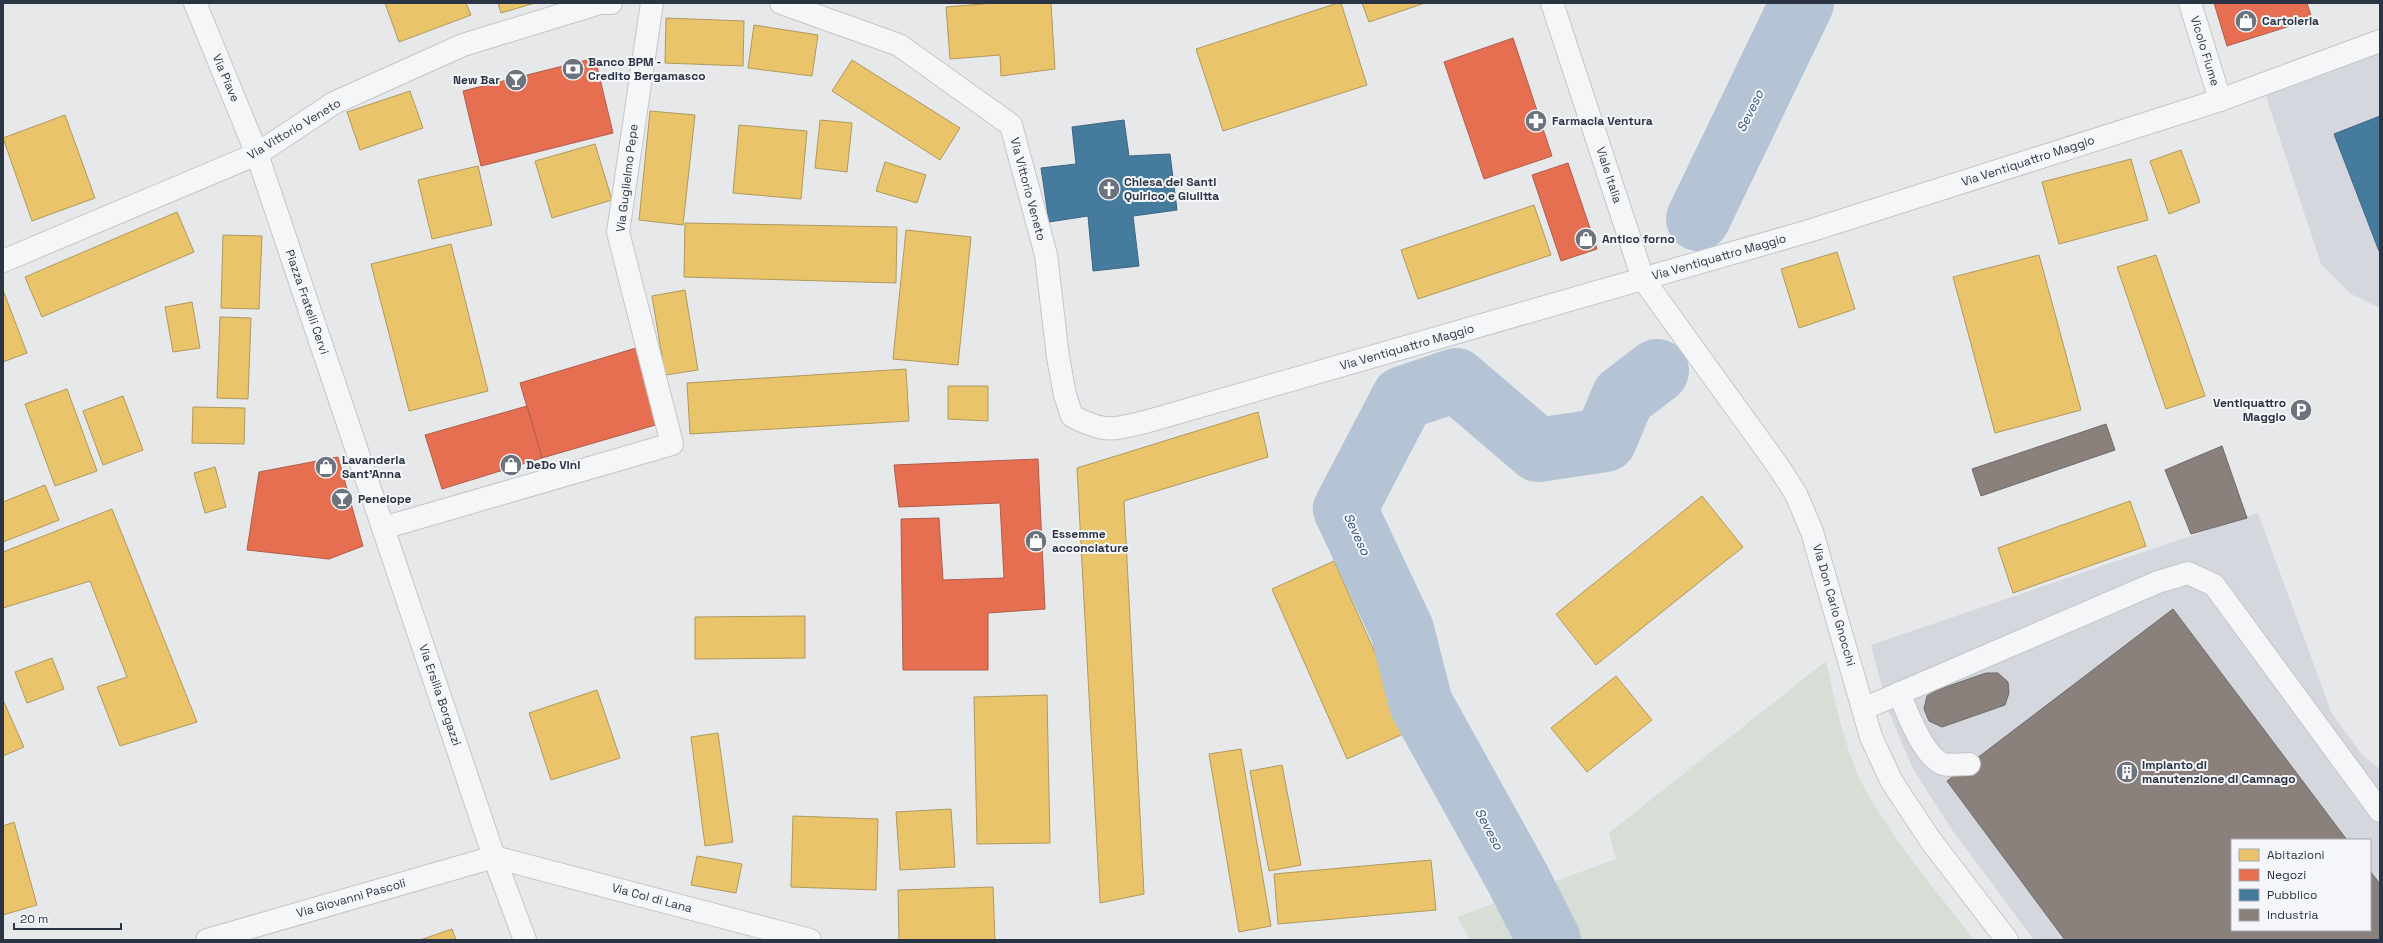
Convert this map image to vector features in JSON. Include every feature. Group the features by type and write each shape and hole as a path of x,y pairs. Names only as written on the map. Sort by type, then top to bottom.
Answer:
{"street":[{"name":"Via Piave","path":"195,3 258,154"},
{"name":"Via Vittorio Veneto","path":"3,261 258,154 334,103 463,45 600,3 611,3"},
{"name":"Via Guglielmo Pepe","path":"383,528 672,444 618,232 652,3"},
{"name":"Via Vittorio Veneto","path":"781,3 899,45 1011,125 1046,255 1065,395"},
{"name":"Viale Italia","path":"1552,3 1643,279"},
{"name":"Vicolo Fiume","path":"2190,3 2220,100"},
{"name":"Via Ventiquattro Maggio","path":"1065,395 1072,416 1094,428 1114,429 1146,422 1809,231 2220,100 2380,41"},
{"name":"Piazza Fratelli Cervi","path":"258,154 357,450"},
{"name":"Via Don Carlo Gnocchi","path":"1643,279 1778,466 1796,494 1812,532 1871,737 1892,782 1931,841 2007,940"},
{"name":"Via Ersilia Borgazzi","path":"357,450 494,857 525,940"},
{"path":"1863,709 2158,582 2188,573 2214,585 2380,811"},
{"path":"1899,693 1911,723 1929,752 1944,764 1968,764"},
{"name":"Via Giovanni Pascoli","path":"207,940 494,857"},
{"name":"Via Col di Lana","path":"494,857 810,940"}],"shaded area":[{"path":"2380,41 2380,308 2351,294 2321,264 2263,87"},
{"path":"2258,513 2332,714 2363,756 2380,769 2380,940 2034,940 1950,827 1912,767 1888,710 1871,645"},
{"path":"1826,661 1846,743 1865,789 1903,848 1974,940 1470,940 1457,917 1616,859 1609,833"}],"building: Abitazioni":[{"path":"385,3 466,3 471,15 399,42"},
{"path":"498,3 535,3 501,13"},
{"path":"994,3 1051,3 1055,69 1001,76 1000,55 950,59 946,7"},
{"path":"1341,3 1367,85 1223,131 1196,49"},
{"path":"1362,3 1425,3 1369,22"},
{"path":"666,18 744,21 743,66 665,63"},
{"path":"754,25 818,35 812,76 748,68"},
{"path":"852,60 960,128 940,160 832,91"},
{"path":"410,91 423,128 360,150 347,112"},
{"path":"650,111 695,115 683,225 639,220"},
{"path":"65,115 95,198 32,221 3,138"},
{"path":"820,120 852,123 847,172 815,168"},
{"path":"739,125 807,131 801,199 733,193"},
{"path":"595,144 612,200 552,218 535,161"},
{"path":"2181,150 2200,202 2169,214 2150,161"},
{"path":"2131,159 2148,220 2059,244 2042,182"},
{"path":"885,162 926,175 917,203 876,191"},
{"path":"478,166 492,225 432,239 418,180"},
{"path":"1534,205 1551,255 1418,299 1401,250"},
{"path":"177,212 194,252 42,317 25,277"},
{"path":"685,223 897,227 896,283 684,277"},
{"path":"906,230 971,237 958,365 893,359"},
{"path":"223,235 262,236 259,309 221,308"},
{"path":"451,244 488,391 409,411 371,264"},
{"path":"1837,252 1855,309 1799,328 1781,269"},
{"path":"2039,255 2081,410 1995,433 1953,277"},
{"path":"2156,255 2205,396 2166,409 2117,267"},
{"path":"3,290 27,353 3,362"},
{"path":"685,290 698,370 665,375 652,296"},
{"path":"192,302 200,348 173,352 165,307"},
{"path":"220,317 251,318 248,399 217,398"},
{"path":"906,369 909,421 690,434 687,383"},
{"path":"948,386 988,386 988,421 948,419"},
{"path":"67,389 97,471 55,486 25,404"},
{"path":"123,396 143,450 103,465 83,411"},
{"path":"193,407 245,408 244,444 192,443"},
{"path":"1258,412 1268,457 1124,501 1144,894 1100,903 1077,468"},
{"path":"215,467 226,507 205,513 194,473"},
{"path":"45,485 59,520 3,542 3,502"},
{"path":"1702,496 1743,547 1596,665 1556,614"},
{"path":"2130,501 2146,546 2013,593 1998,548"},
{"path":"112,509 197,722 120,746 97,687 127,677 90,581 3,608 3,552"},
{"path":"1334,561 1410,731 1347,759 1272,589"},
{"path":"805,616 805,658 695,659 695,617"},
{"path":"52,658 64,689 27,703 15,672"},
{"path":"1616,676 1652,720 1587,772 1551,728"},
{"path":"597,690 620,758 551,780 529,713"},
{"path":"1047,695 1050,843 977,844 974,697"},
{"path":"3,700 24,747 3,756"},
{"path":"718,733 733,842 705,846 691,737"},
{"path":"1241,749 1271,926 1239,932 1209,754"},
{"path":"1282,765 1301,865 1269,871 1250,771"},
{"path":"951,809 955,867 900,870 896,812"},
{"path":"793,816 878,819 876,890 791,887"},
{"path":"14,822 37,905 3,915 3,826"},
{"path":"697,856 742,864 736,893 691,885"},
{"path":"1431,860 1436,910 1278,924 1274,874"},
{"path":"993,887 995,940 899,940 898,890"},
{"path":"452,929 456,940 420,940"}],"building: Negozi":[{"path":"2214,3 2307,3 2312,19 2227,46"},
{"path":"1513,38 1552,156 1484,179 1444,62"},
{"path":"595,58 613,133 481,166 463,91"},
{"path":"1568,163 1597,249 1561,261 1532,175"},
{"path":"636,348 659,424 542,458 520,383"},
{"path":"527,406 542,458 442,489 425,435"},
{"path":"338,457 363,546 329,559 247,550 259,472"},
{"path":"1038,459 1045,609 988,613 988,670 903,670 901,519 939,518 943,580 1004,578 1000,503 899,507 894,465"}],"building: Pubblico":[{"path":"2380,116 2380,251 2379,251 2334,134"},
{"name":"Chiesa dei Santi Quirico e Giulitta","path":"1124,120 1129,156 1170,154 1177,210 1133,216 1139,266 1093,271 1088,216 1049,222 1041,168 1076,164 1072,127"}],"building: Industria":[{"path":"2106,424 2115,450 1981,496 1972,469"},
{"path":"2222,446 2247,518 2191,534 2165,470"},
{"name":"Impianto di manutenzione di Camnago","path":"2173,609 2346,839 2231,839 2231,931 2371,931 2371,872 2380,884 2380,940 2065,940 1947,781"},
{"path":"1986,673 1998,673 2008,682 2009,693 2005,705 1942,727 1929,721 1924,709 1927,696 1937,690"}],"waterway":[{"name":"Seveso","path":"1698,219 1802,3"},
{"name":"Seveso","path":"1549,940 1518,879 1421,704 1402,630 1345,509 1403,398 1456,380 1538,450 1605,440 1623,397 1657,371"}],"place":[{"name":"Cartoleria","path":"2246,21"},
{"name":"Banco BPM - Credito Bergamasco","path":"573,69"},
{"name":"New Bar","path":"516,80"},
{"name":"Farmacia Ventura","path":"1536,121"},
{"name":"Chiesa dei Santi Quirico e Giulitta","path":"1109,189"},
{"name":"Antico forno","path":"1586,239"},
{"name":"Ventiquattro Maggio","path":"2301,410"},
{"name":"DeDo Vini","path":"511,465"},
{"name":"Lavanderia Sant'Anna","path":"326,467"},
{"name":"Penelope","path":"342,499"},
{"name":"Essemme acconciature","path":"1036,541"},
{"name":"Impianto di manutenzione di Camnago","path":"2127,772"}]}
